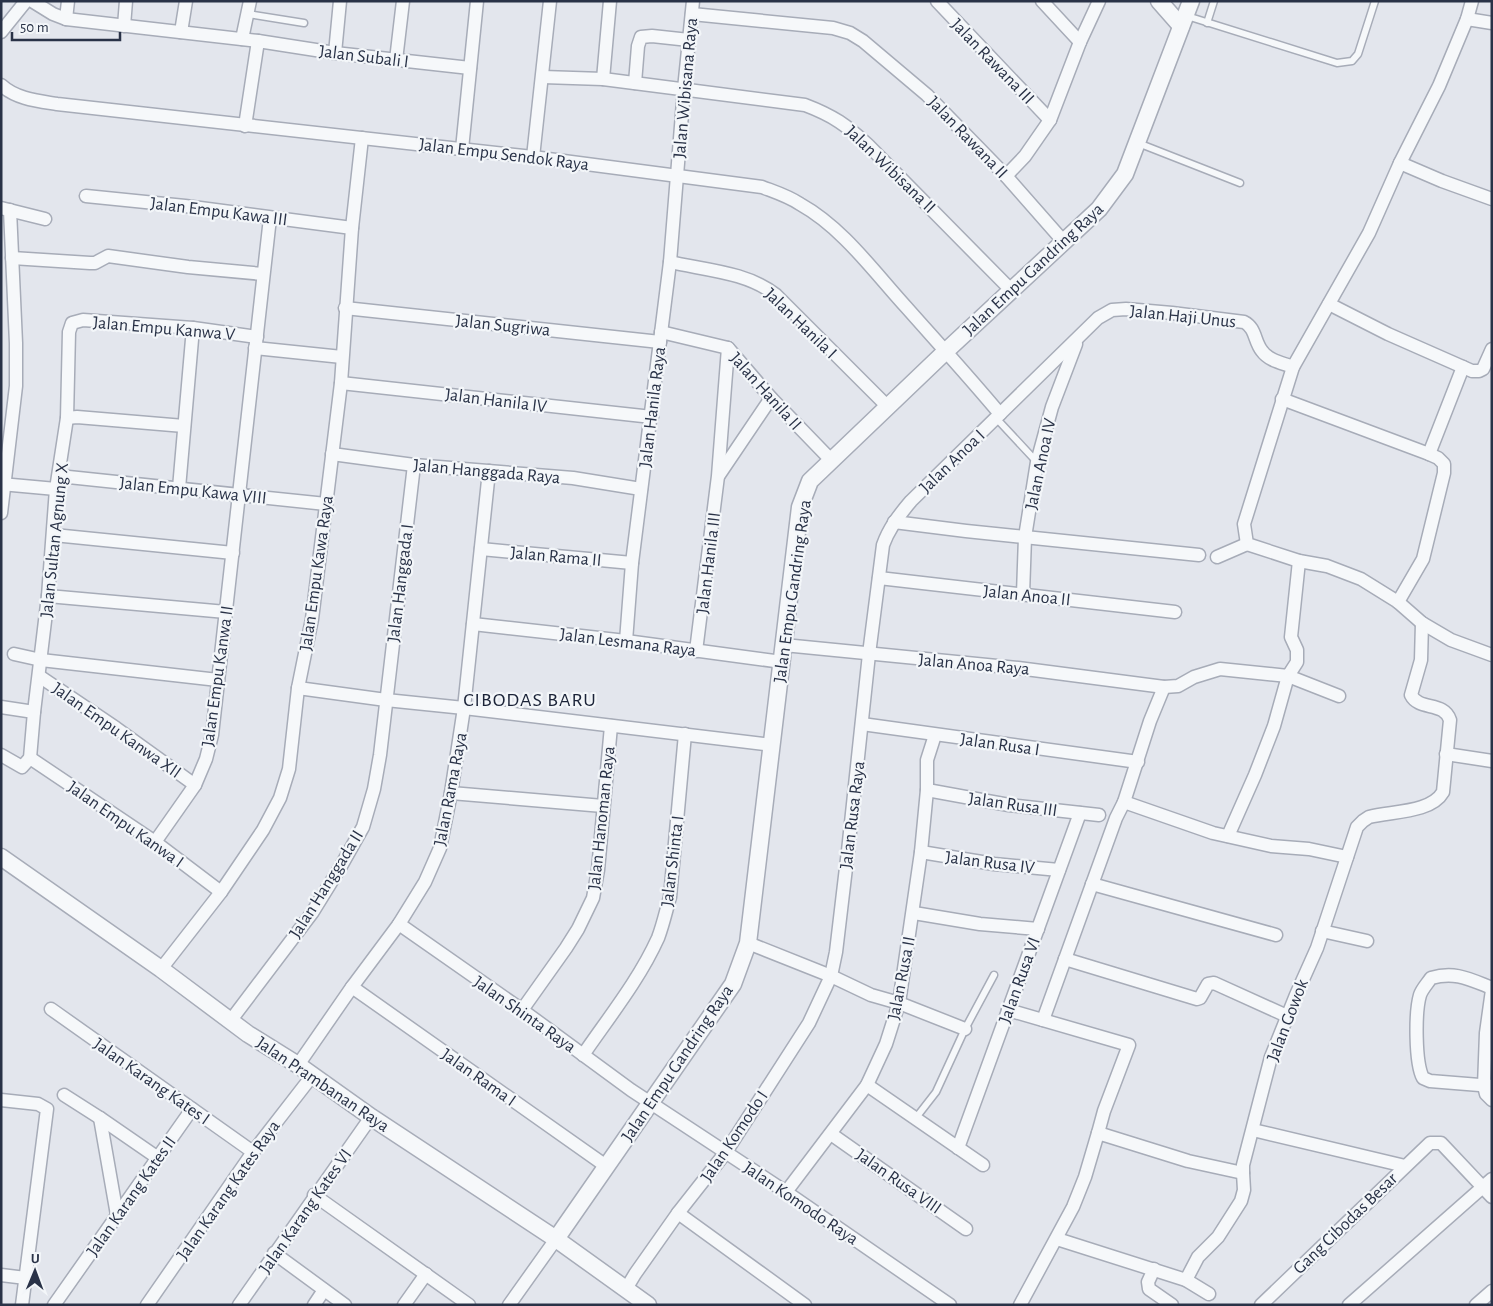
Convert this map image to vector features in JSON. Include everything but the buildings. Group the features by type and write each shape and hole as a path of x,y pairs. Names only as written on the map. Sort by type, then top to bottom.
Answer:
{"street":[{"path":"1,32 26,1"},
{"name":"Jalan Subali I","path":"32,1 53,14 66,19 470,68"},
{"path":"66,19 68,1"},
{"path":"124,26 126,1"},
{"path":"181,32 186,1"},
{"path":"335,53 340,1"},
{"path":"396,60 403,1"},
{"path":"462,149 477,1"},
{"path":"533,157 550,1"},
{"path":"603,80 610,1"},
{"name":"Jalan Wibisana Raya","path":"677,174 693,1"},
{"name":"Jalan Rawana III","path":"937,1 1050,120"},
{"path":"1042,1 1080,42"},
{"path":"1006,176 1025,156 1050,120 1080,42 1099,1"},
{"path":"1159,1 1186,14"},
{"path":"1247,544 1244,524 1293,367 1369,233 1400,163 1439,86 1467,19 1472,1"},
{"path":"242,39 249,7"},
{"name":"Jalan Rawana II","path":"692,14 833,28 850,33 863,41 927,95 1006,176 1064,242"},
{"name":"Jalan Empu Gandring Raya","path":"556,1239 733,984 748,943 800,507 810,481 887,406 1099,209 1125,174 1186,14"},
{"path":"1467,19 1492,23"},
{"path":"635,83 638,46 641,38 652,36 690,40"},
{"path":"245,126 258,41"},
{"name":"Jalan Wibisana II","path":"543,76 635,83 805,105 828,114 868,145 1012,291"},
{"name":"Jalan Empu Sendok Raya","path":"1,85 8,91 32,100 245,126 677,174 762,187 802,204 846,240 946,351 998,416"},
{"name":"Jalan Empu Kawa Raya","path":"161,969 221,892 263,830 280,798 289,769 298,688 312,619 332,454 362,138"},
{"path":"1400,163 1492,199"},
{"name":"Jalan Hanila Raya","path":"626,640 632,563 652,417 670,262 677,174"},
{"name":"Jalan Empu Kawa III","path":"86,196 185,206 352,228"},
{"path":"1,513 3,484 15,402 16,343 7,311 12,258 6,209 45,219"},
{"name":"Jalan Empu Kanwa II","path":"155,842 195,785 206,759 212,734 270,218"},
{"path":"12,258 95,263 108,256 188,267 263,274"},
{"name":"Jalan Hanila I","path":"670,262 728,274 764,286 782,300 887,406"},
{"path":"1329,304 1388,334 1472,371 1483,369 1487,364 1492,349"},
{"name":"Jalan Sugriwa","path":"345,308 661,337"},
{"name":"Jalan Haji Unus","path":"1112,310 1126,309 1172,313 1244,322 1253,328 1262,352 1270,358 1293,367"},
{"name":"Jalan Anoa I","path":"869,654 883,545 887,533 894,522 911,501 1098,318 1112,310"},
{"name":"Jalan Empu Kanwa V","path":"72,323 83,320 193,328 256,343 342,357"},
{"name":"Jalan Sultan Agnung X","path":"30,758 54,535 56,490 67,418 69,332 72,323"},
{"path":"179,488 193,328"},
{"name":"Jalan Hanila II","path":"661,337 728,348 770,398 831,460"},
{"name":"Jalan Anoa IV","path":"1022,594 1025,537 1037,462 1052,407 1078,339"},
{"name":"Jalan Hanila III","path":"696,650 718,476 728,348"},
{"path":"1429,454 1463,368"},
{"name":"Jalan Hanila IV","path":"340,382 652,417"},
{"name":"Jalan Hanila III","path":"718,476 770,398"},
{"path":"1282,399 1429,454 1438,458 1444,464 1444,473 1424,559 1398,602"},
{"path":"67,418 77,417 184,426"},
{"name":"Jalan Hanggada Raya","path":"332,454 414,465 573,478 641,488"},
{"name":"Jalan Hanggada I","path":"386,700 414,465"},
{"name":"Jalan Rama Raya","path":"298,1066 352,987 399,924 425,882 440,848 451,793 464,708 488,471"},
{"name":"Jalan Empu Kawa VIII","path":"59,476 326,504"},
{"path":"3,484 56,490"},
{"path":"894,522 966,532 1199,555"},
{"path":"54,535 233,553"},
{"path":"1217,557 1247,544 1299,561 1326,566 1361,579 1398,602 1422,623 1452,640 1492,655"},
{"name":"Jalan Rama II","path":"480,549 632,563"},
{"path":"1228,836 1274,726 1288,676 1297,662 1298,655 1291,637 1299,561"},
{"name":"Jalan Anoa II","path":"879,578 1175,612"},
{"path":"48,596 226,612"},
{"name":"Jalan Gowok","path":"1186,1280 1198,1257 1218,1237 1241,1201 1244,1190 1242,1165 1253,1130 1264,1082 1287,1016 1322,931 1357,827 1363,821 1379,815 1426,806 1439,799 1443,792 1450,720 1445,710 1417,702 1411,695 1421,660 1422,623"},
{"name":"Jalan Lesmana Raya","path":"473,624 626,640 696,650 783,654"},
{"path":"14,654 41,660 218,680"},
{"name":"Jalan Anoa Raya","path":"783,654 869,654 1018,668 1164,687"},
{"name":"Jalan Rusa Raya","path":"831,976 836,952 869,654"},
{"path":"1043,1020 1116,818 1124,802 1150,721 1164,687 1178,686 1216,669 1288,676 1340,696"},
{"name":"Jalan Empu Kanwa XII","path":"39,676 195,785"},
{"path":"298,688 772,745"},
{"name":"Jalan Hanggada II","path":"231,1020 312,913 363,827 374,789 386,700"},
{"path":"1,707 34,712"},
{"name":"Jalan Rusa I","path":"862,724 1138,762"},
{"name":"Jalan Hanoman Raya","path":"522,1010 566,948 578,929 593,898 598,870 611,726"},
{"name":"Jalan Shinta I","path":"583,1055 638,974 658,938 665,916 670,897 685,734"},
{"name":"Jalan Rusa II","path":"786,1192 867,1085 886,1044 899,1003 914,913 927,790 927,760 935,735"},
{"path":"1446,754 1492,761"},
{"path":"1,755 22,767 30,758"},
{"name":"Jalan Empu Kanwa I","path":"30,758 155,842 221,892"},
{"name":"Jalan Rusa III","path":"927,790 1009,805 1099,816"},
{"path":"451,793 603,806"},
{"path":"1124,802 1213,833 1271,846 1309,849 1347,857"},
{"name":"Jalan Rusa VI","path":"958,1148 1080,813"},
{"name":"Jalan Rusa IV","path":"921,852 994,864 1060,870"},
{"name":"Jalan Prambanan Raya","path":"1,857 161,969 248,1034 556,1239 648,1305"},
{"path":"1092,884 1276,935"},
{"path":"914,913 980,924 1038,929"},
{"name":"Jalan Shinta Raya","path":"399,924 522,1010 650,1104"},
{"path":"1322,931 1368,941"},
{"path":"748,943 831,976 871,995 899,1003 965,1029"},
{"path":"1065,959 1197,999 1200,998 1208,984 1214,983 1287,1016"},
{"path":"1488,1086 1430,1081 1423,1078 1419,1070 1416,1024 1420,996 1431,978 1449,974 1461,976 1492,989 1486,1033 1488,1086 1486,1094 1492,1100"},
{"name":"Jalan Komodo I","path":"626,1289 678,1213 726,1152 808,1023 831,976"},
{"name":"Jalan Rama I","path":"352,987 606,1166"},
{"name":"Jalan Karang Kates I","path":"51,1009 253,1152"},
{"path":"1008,1010 1129,1045 1104,1111 1079,1192 1057,1239 1020,1305"},
{"name":"Jalan Karang Kates Raya","path":"147,1305 253,1152 312,1076"},
{"path":"867,1085 983,1165"},
{"path":"64,1095 158,1158"},
{"path":"1,1100 38,1104 47,1109 22,1305"},
{"name":"Jalan Komodo Raya","path":"650,1104 786,1192 950,1305"},
{"name":"Jalan Karang Kates II","path":"54,1305 192,1109"},
{"name":"Jalan Karang Kates VI","path":"238,1305 371,1116"},
{"path":"100,1118 117,1216"},
{"path":"1253,1130 1405,1166"},
{"path":"1098,1133 1188,1161 1243,1173"},
{"name":"Jalan Rusa VIII","path":"831,1134 966,1229"},
{"name":"Gang Cibodas Besar","path":"1261,1305 1430,1143 1441,1143 1487,1184"},
{"path":"1349,1305 1487,1184 1492,1197"},
{"path":"314,1195 469,1305"},
{"path":"678,1213 805,1305"},
{"path":"509,1305 556,1239"},
{"path":"1057,1239 1186,1280 1209,1294"},
{"path":"274,1253 345,1305"},
{"path":"1154,1269 1148,1282 1150,1289 1172,1305"},
{"path":"404,1305 426,1274"},
{"path":"1,1275 26,1278"},
{"path":"314,1305 324,1290"},
{"path":"1476,1305 1492,1291"}],"lane":[{"path":"1207,23 1214,1"},
{"path":"1186,14 1207,23 1337,63 1352,61 1358,54 1375,1"},
{"path":"249,7 304,23"},
{"path":"1137,143 1240,183"},
{"path":"998,416 1037,462"},
{"path":"915,1119 936,1092 965,1029 994,975"}],"district":[{"name":"CIBODAS BARU","path":"530,699"}]}
